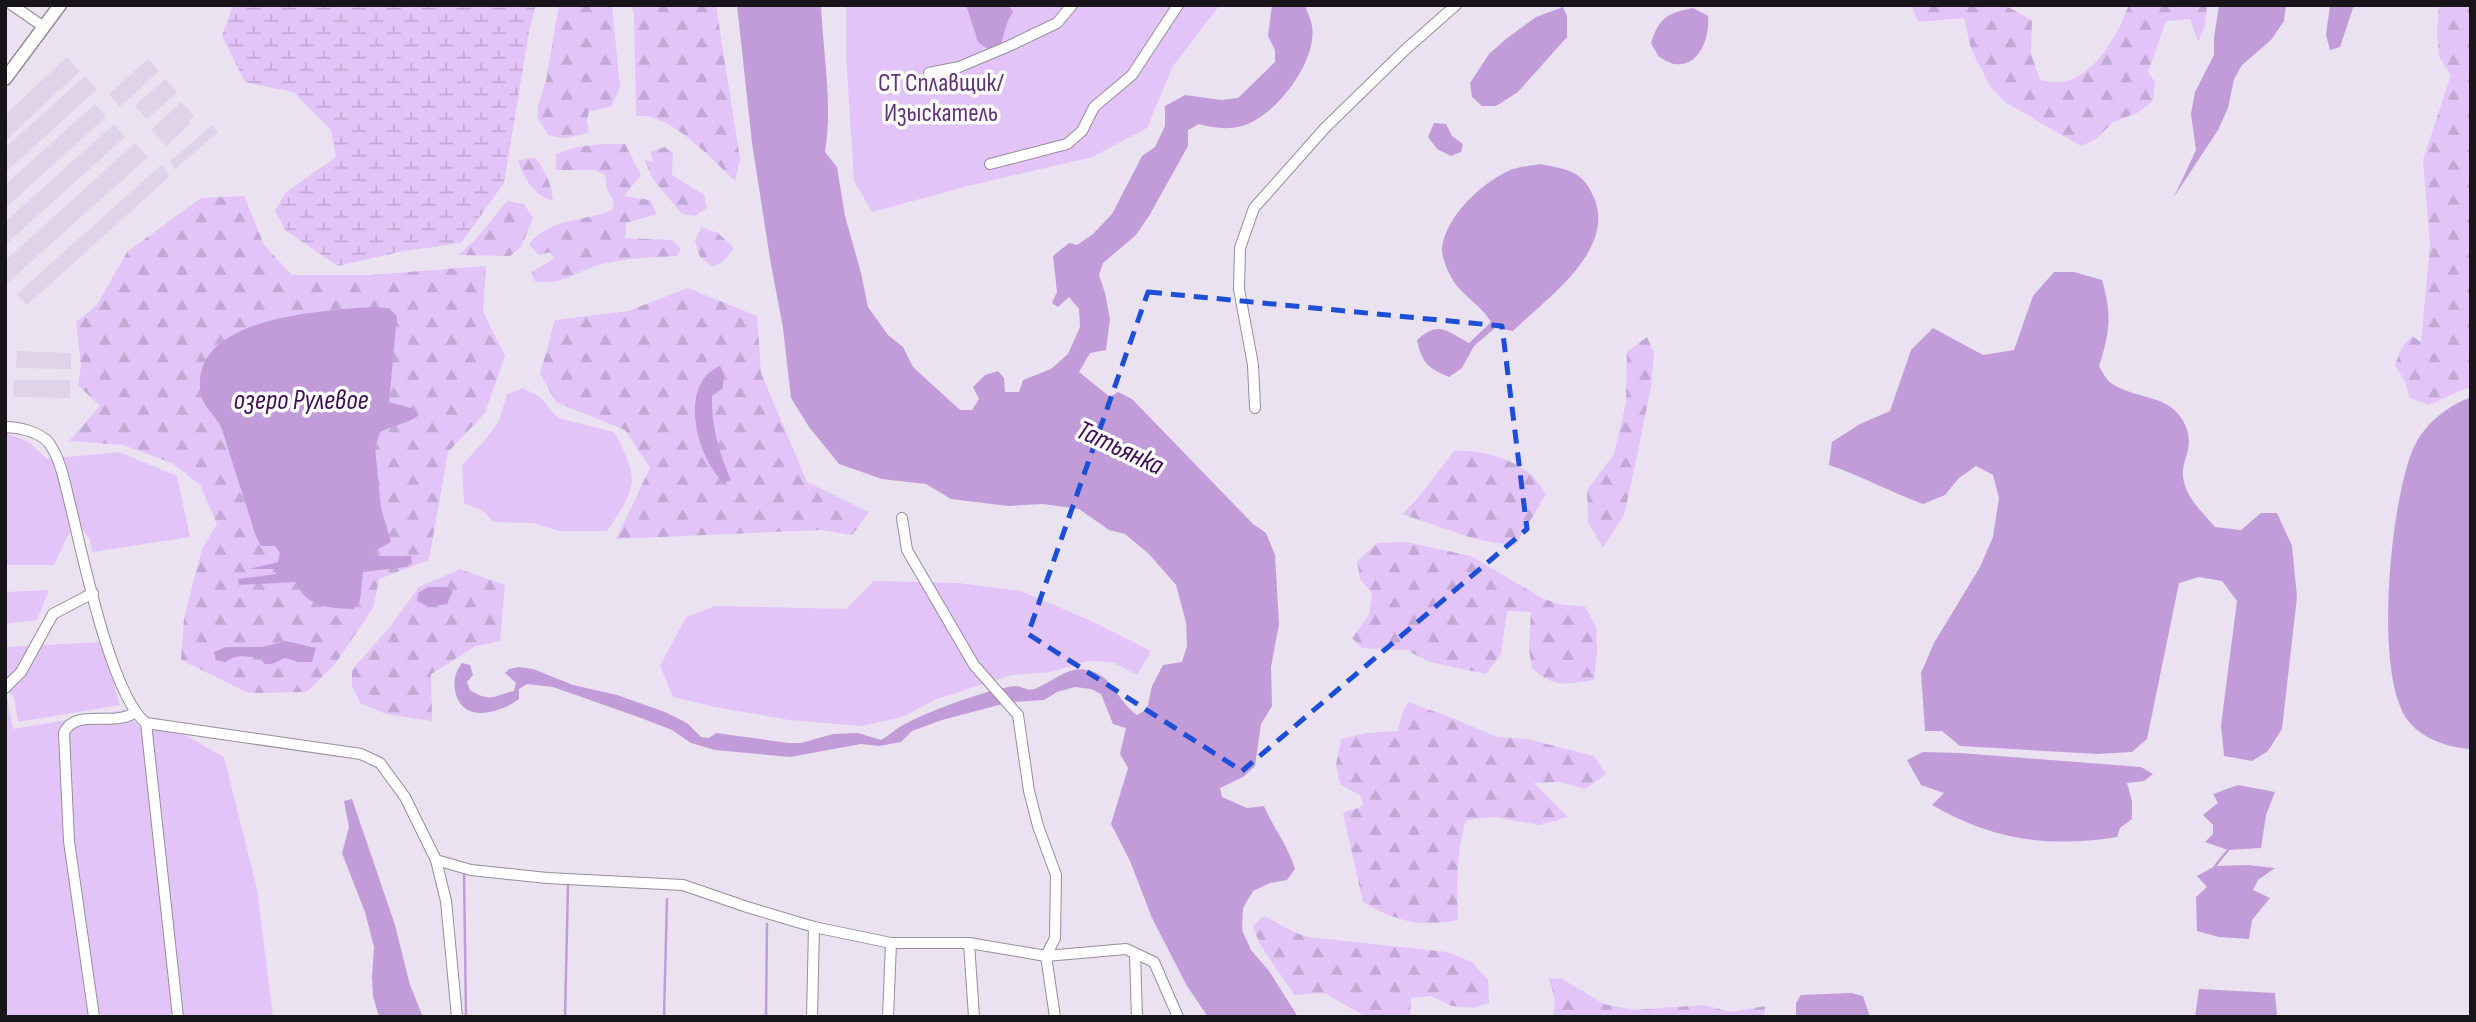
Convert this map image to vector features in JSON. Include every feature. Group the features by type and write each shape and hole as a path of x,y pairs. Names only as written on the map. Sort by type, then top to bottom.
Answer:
{"main road":[{"path":"5,79 60,5"}],"street":[{"path":"12,5 44,27"},
{"path":"929,73 959,67 1009,46 1057,23 1072,5"},
{"path":"990,164 1067,144 1082,131 1094,107 1132,75 1178,5"},
{"path":"1255,408 1254,365 1239,289 1240,248 1254,208 1325,128 1406,49 1456,5"},
{"path":"5,427 35,433 48,442 60,465 93,593 121,686 135,712 146,723 361,754 380,764 405,797 436,860 446,901 457,1017"},
{"path":"902,518 907,550 974,665 1018,715 1029,791 1038,827 1056,875 1055,938 1046,956 1055,1017"},
{"path":"5,688 21,672 52,614 93,593"},
{"path":"94,1017 69,841 64,733 68,724 75,720 127,718 135,712"},
{"path":"146,723 178,1017"},
{"path":"436,860 471,870 496,873 683,884 814,927 891,943 969,943 1046,956 1126,949 1154,962 1178,1017"},
{"path":"812,1017 814,927"},
{"path":"888,1017 891,943"},
{"path":"969,943 974,1017"},
{"path":"1135,954 1138,1017"}],"highlighted area":[{"path":"1148,292 1502,326 1527,529 1242,771 1028,634"}],"shaded area":[{"path":"67,57 80,71 5,141 5,115"},
{"path":"148,59 159,71 120,107 109,94"},
{"path":"85,76 97,89 5,173 5,148"},
{"path":"165,79 177,92 147,119 135,106"},
{"path":"181,102 194,116 189,121 191,123 167,146 151,130"},
{"path":"95,104 106,117 5,208 5,185"},
{"path":"114,124 125,137 5,245 5,222"},
{"path":"212,125 218,132 175,169 170,162"},
{"path":"135,143 148,157 5,285 5,261"},
{"path":"161,165 170,176 27,305 17,294"},
{"path":"17,351 71,353 71,369 16,368"},
{"path":"14,380 71,380 70,398 13,397"}],"green space":[{"path":"233,5 536,5 529,32 504,183 461,243 403,251 338,266 286,231 275,211 285,193 336,157 331,130 293,92 245,82 222,36"},
{"path":"559,5 612,5 620,87 611,107 589,111 589,133 563,138 548,135 538,118 538,106 546,80"},
{"path":"630,5 716,5 740,159 735,181 676,129 649,116 636,116 634,13"},
{"name":"СТ Сплавщик/ Изыскатель","path":"846,5 1220,5 1173,66 1147,128 1092,157 872,212 854,181 846,56"},
{"path":"1911,5 2004,5 2032,20 2031,54 2040,80 2056,83 2071,80 2096,62 2116,34 2129,5 2207,5 2205,26 2198,42 2190,19 2166,21 2148,72 2155,82 2153,101 2137,113 2113,122 2097,138 2081,146 2005,102 1990,86 1971,49 1964,18 1918,22"},
{"path":"2439,5 2471,5 2471,388 2429,405 2410,398 2395,365 2402,347 2412,336 2421,342 2430,245 2423,160 2451,75 2439,57"},
{"path":"625,144 641,175 624,196 650,200 657,214 626,223 625,238 672,240 681,249 677,256 615,261 553,282 534,281 532,272 555,258 550,252 539,255 529,245 537,236 556,225 612,210 614,202 607,189 605,175 594,170 556,170 556,154 576,147"},
{"path":"665,147 673,153 672,175 704,195 707,208 695,216 682,214 652,178 645,160 654,162 650,152"},
{"path":"534,157 547,178 553,201 540,195 531,186 518,161"},
{"path":"244,196 264,245 292,275 369,275 486,266 483,311 505,356 485,413 448,452 429,560 379,579 373,608 335,664 307,692 248,693 181,660 184,618 202,549 217,524 200,485 172,463 123,445 69,441 100,406 78,385 81,366 76,322 97,305 127,252 201,198"},
{"path":"507,201 524,204 533,218 521,247 510,256 458,255 476,239"},
{"path":"701,227 718,233 734,248 725,260 713,267 700,257 695,241"},
{"path":"688,288 757,316 761,373 807,482 869,512 852,535 821,530 616,539 650,468 625,430 556,402 540,374 555,320 628,311"},
{"path":"1647,337 1654,353 1651,387 1635,466 1624,515 1603,548 1588,522 1587,490 1614,454 1626,403 1627,352"},
{"path":"523,388 540,397 558,418 614,432 617,437 628,462 632,480 626,500 607,531 559,531 533,523 494,522 482,510 464,503 462,465 499,421 507,394"},
{"path":"5,433 29,442 47,459 119,452 177,476 190,537 92,552 90,540 76,519 54,565 5,565"},
{"path":"1454,451 1483,453 1520,466 1531,474 1546,494 1515,546 1475,539 1402,514 1418,498"},
{"path":"1405,542 1471,556 1544,599 1585,607 1596,627 1594,680 1554,682 1532,668 1529,649 1531,612 1507,611 1501,654 1486,674 1430,662 1406,650 1362,648 1352,638 1369,615 1372,593 1360,579 1357,561 1378,543"},
{"path":"460,569 505,585 500,641 476,646 431,674 432,721 386,714 360,703 352,686 352,670 392,624 419,587"},
{"path":"874,581 958,583 1021,591 1089,620 1151,651 1137,675 1112,662 1087,661 1051,672 1012,675 937,699 902,717 861,726 789,720 673,697 660,666 686,617 715,606 846,609"},
{"path":"49,590 37,620 5,624 5,592"},
{"path":"102,642 120,705 18,722 14,696 5,691 5,647"},
{"path":"5,696 13,729 125,710 141,729 181,733 224,757 257,889 273,1017 5,1017"},
{"path":"1408,702 1497,737 1527,739 1594,756 1606,774 1585,789 1559,782 1534,783 1568,817 1539,825 1494,817 1466,820 1457,882 1458,920 1432,923 1409,921 1386,914 1363,902 1343,813 1363,806 1361,796 1340,784 1336,765 1341,739 1366,733 1398,731"},
{"path":"1263,916 1308,937 1447,952 1472,962 1488,980 1489,1003 1473,1008 1452,1006 1431,996 1411,998 1410,1017 1366,1017 1325,993 1294,995 1256,936 1253,926"},
{"path":"1549,978 1562,979 1604,1004 1632,1010 1704,1005 1731,1012 1765,1006 1764,1017 1553,1017 1555,999"}],"water":[{"name":"Татьянка","path":"737,5 821,5 828,97 825,152 837,167 845,216 868,307 888,335 903,347 913,367 960,410 972,410 979,399 973,387 985,375 998,371 1004,378 1005,392 1019,392 1023,380 1051,369 1068,354 1080,327 1079,309 1069,297 1058,307 1052,303 1057,292 1053,256 1069,243 1077,245 1093,234 1112,214 1142,156 1155,147 1165,126 1165,106 1185,95 1221,100 1238,98 1275,62 1275,50 1268,36 1272,5 1305,5 1311,23 1312,40 1308,55 1292,86 1268,112 1255,121 1231,128 1199,124 1188,130 1188,146 1149,216 1136,235 1103,263 1099,275 1110,319 1106,350 1090,353 1079,372 1110,397 1118,392 1132,399 1253,524 1266,533 1275,555 1279,624 1271,667 1272,706 1261,724 1255,766 1243,777 1220,788 1222,797 1247,808 1264,806 1295,869 1287,880 1270,883 1253,891 1243,908 1242,930 1251,950 1269,971 1298,1017 1208,1017 1187,986 1152,918 1130,861 1111,824 1128,768 1120,754 1126,728 1113,724 1101,694 1091,689 1075,687 1057,692 1044,700 1010,702 942,720 912,731 901,742 879,746 861,744 790,757 715,750 691,743 672,730 553,687 527,684 519,689 519,699 512,704 484,713 467,710 456,695 454,682 462,663 470,665 473,675 467,682 470,690 487,697 514,691 516,683 505,673 509,669 519,667 533,669 573,685 617,695 665,712 687,723 701,737 709,738 716,733 801,743 833,734 858,733 881,740 903,725 948,705 1008,687 1034,689 1069,671 1083,669 1105,679 1137,715 1147,709 1152,686 1163,665 1182,662 1187,646 1186,622 1176,585 1149,554 1125,534 1109,530 1079,509 1043,504 1008,506 951,499 926,484 882,479 839,464 809,427 791,398 783,328 752,143"},
{"path":"966,5 1009,5 1013,12 1000,46 988,49 978,42"},
{"path":"2219,5 2286,5 2284,21 2271,40 2242,65 2234,79 2228,108 2218,130 2174,197 2196,150 2191,114 2195,92 2214,55"},
{"path":"2330,5 2354,5 2340,47 2330,50 2326,35"},
{"path":"1563,7 1567,16 1567,37 1518,92 1496,106 1482,106 1472,97 1470,83 1489,54 1536,17"},
{"path":"1693,8 1708,16 1702,49 1691,61 1683,64 1672,63 1659,57 1651,43 1661,22 1670,15"},
{"path":"1434,123 1446,124 1452,136 1463,144 1461,152 1451,156 1437,149 1428,137"},
{"path":"1540,164 1574,173 1585,183 1595,200 1598,219 1595,238 1586,256 1574,273 1513,331 1495,328 1474,346 1462,368 1449,377 1436,371 1427,364 1417,340 1437,329 1469,343 1491,322 1458,287 1449,273 1442,250 1451,223 1467,202 1487,184 1512,170"},
{"path":"2054,272 2074,272 2102,280 2108,323 2106,343 2099,366 2111,383 2168,405 2182,419 2189,437 2183,477 2187,492 2200,510 2215,527 2241,530 2261,513 2277,513 2292,546 2297,597 2282,729 2268,751 2252,761 2224,756 2221,725 2237,601 2222,581 2199,577 2179,583 2147,739 2132,752 2097,754 1960,746 1942,731 1925,731 1921,673 1934,643 1980,567 1993,537 1999,498 1993,475 1976,466 1959,478 1945,495 1923,504 1829,465 1832,442 1860,424 1890,411 1911,350 1933,328 1983,355 2014,350 2033,296"},
{"name":"озеро Рулевое","path":"389,308 397,316 389,402 414,409 418,416 380,432 375,447 381,508 391,542 373,552 379,556 411,556 412,563 406,567 363,572 360,601 353,609 327,607 312,601 296,582 239,585 238,579 276,574 274,569 249,569 278,562 280,553 275,546 261,546 255,534 223,432 201,395 202,369 214,349 235,334 262,323 321,311"},
{"path":"720,366 724,374 723,388 712,396 712,407 717,439 731,480 724,483 706,457 696,422 695,404 699,388 707,375"},
{"path":"2471,397 2471,749 2437,741 2409,722 2398,699 2391,668 2388,629 2392,546 2405,474 2413,449 2423,432 2437,417"},
{"path":"428,587 446,587 453,591 447,604 429,607 417,601 418,593"},
{"path":"286,641 316,648 312,662 285,658 265,664 261,659 243,656 226,662 216,660 214,652 226,647 262,647"},
{"path":"1923,752 2141,767 2153,774 2144,781 2127,783 2132,801 2132,819 2120,828 2117,837 2068,842 2044,841 1977,826 1932,805 1944,793 1921,785 1907,760"},
{"path":"2238,785 2275,792 2266,815 2261,848 2228,850 2205,842 2213,834 2213,825 2203,815 2218,803 2213,794"},
{"path":"352,799 395,925 410,985 423,1017 379,1017 373,996 374,947 365,912 342,853 349,827 344,801"},
{"path":"2215,866 2275,868 2258,880 2253,890 2270,898 2252,920 2249,939 2219,937 2197,931 2196,897 2207,887 2197,876"},
{"path":"2199,989 2275,993 2277,1017 2195,1017"},
{"path":"1851,993 1863,996 1870,1017 1796,1017 1796,1003 1801,995"}],"waterway":[{"path":"2215,866 2228,850"},
{"path":"464,872 466,1017"},
{"path":"565,1017 568,884"},
{"path":"664,1017 667,899"},
{"path":"766,1017 767,924"}]}
